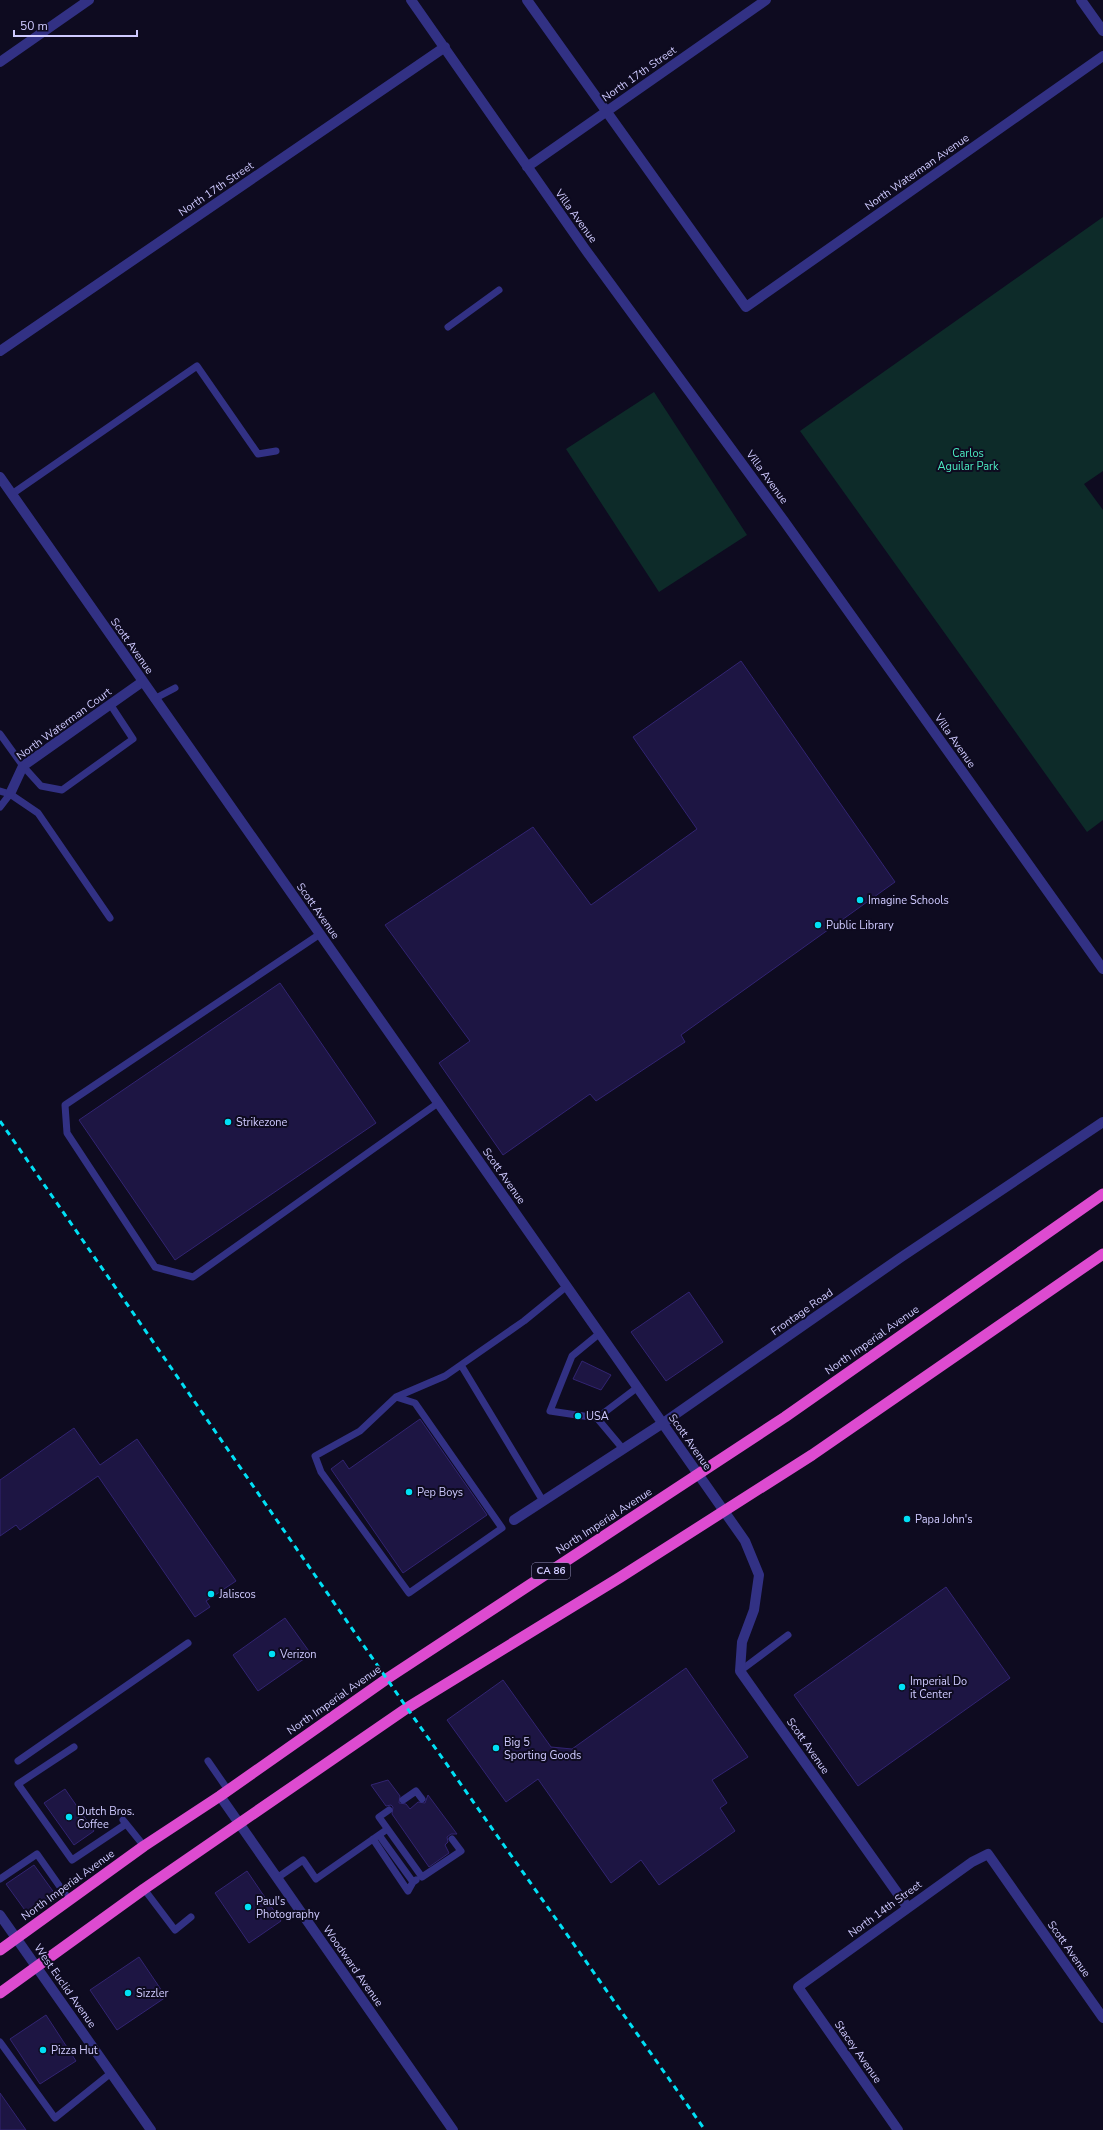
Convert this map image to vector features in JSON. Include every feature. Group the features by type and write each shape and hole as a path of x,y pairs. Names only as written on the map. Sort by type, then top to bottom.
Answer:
{"highway":[{"name":"North Imperial Avenue","path":"0,1950 70,1901 144,1846 224,1793 388,1678 785,1417 1103,1194"},
{"path":"0,1993 144,1889 408,1708 619,1578 812,1455 1103,1254"}],"street":[{"path":"0,62 89,0"},
{"name":"Villa Avenue","path":"411,0 527,167 784,521 1103,969"},
{"path":"527,0 606,112"},
{"name":"North 17th Street","path":"527,167 766,0"},
{"path":"1082,0 1103,31"},
{"name":"North 17th Street","path":"0,351 445,47"},
{"name":"North Waterman Avenue","path":"606,112 746,307 1103,56"},
{"name":"Scott Avenue","path":"0,477 142,682 745,1541 759,1575 754,1610 742,1642 740,1671 908,1908"},
{"name":"North Waterman Court","path":"10,794 23,766 142,682"},
{"name":"Frontage Road","path":"514,1520 663,1423 900,1258 1103,1122"},
{"name":"Woodward Avenue","path":"224,1793 239,1824 453,2130"},
{"name":"Scott Avenue","path":"988,1854 1103,2018"},
{"name":"North 14th Street","path":"798,1987 972,1862 988,1854"},
{"name":"West Euclid Avenue","path":"0,1914 151,2130"},
{"name":"Stacey Avenue","path":"798,1987 898,2130"}],"lane":[{"path":"448,327 499,290"},
{"path":"12,494 197,366 258,454 276,451"},
{"path":"154,699 175,688"},
{"path":"0,734 23,766 41,786 62,790 133,739 110,704"},
{"path":"0,791 10,794 38,812 110,918"},
{"path":"0,807 10,794"},
{"path":"320,934 66,1105 67,1133 155,1267 194,1277 438,1103"},
{"path":"514,1520 409,1593 320,1472 315,1456 360,1431 396,1397 445,1376 524,1321 567,1286"},
{"path":"600,1334 572,1356 550,1412 597,1418 623,1449"},
{"path":"461,1365 543,1500"},
{"path":"597,1418 638,1387"},
{"path":"396,1397 415,1403 502,1528"},
{"path":"740,1671 788,1635"},
{"path":"18,1761 188,1643"},
{"path":"74,1747 18,1784 72,1860 124,1822 144,1846"},
{"path":"208,1761 224,1793"},
{"path":"403,1800 416,1791 422,1799"},
{"path":"389,1810 379,1817 386,1830 422,1877"},
{"path":"277,1878 303,1860 316,1879 386,1830"},
{"path":"376,1837 413,1882 461,1851 452,1839"},
{"path":"0,1879 37,1854 70,1901"},
{"path":"144,1889 175,1930 191,1917"},
{"path":"0,2042 55,2118 112,2073"}],"green space":[{"name":"Carlos Aguilar Park","path":"1103,217 1103,471 1084,484 1103,510 1103,820 1087,832 800,431"},
{"path":"654,392 747,535 659,592 566,449"}],"building":[{"path":"741,661 895,882 681,1035 685,1042 596,1101 590,1094 503,1155 439,1063 470,1041 385,925 533,827 591,905 697,829 633,737"},
{"name":"Strikezone","path":"280,983 376,1123 175,1260 79,1120"},
{"path":"689,1292 723,1342 666,1381 631,1332"},
{"path":"582,1361 611,1375 601,1390 573,1379"},
{"name":"Pep Boys","path":"420,1419 487,1515 403,1573 331,1469 343,1460 349,1469"},
{"path":"74,1428 100,1465 137,1439 236,1581 206,1601 210,1607 195,1617 98,1476 20,1530 16,1525 0,1536 0,1480"},
{"name":"Imperial Do it Center","path":"946,1587 1010,1678 858,1786 794,1695"},
{"name":"Verizon","path":"285,1618 311,1654 258,1691 233,1655"},
{"path":"686,1668 748,1757 712,1780 727,1803 720,1808 735,1831 659,1885 641,1860 611,1883 538,1779 506,1802 447,1720 503,1680 551,1747 572,1749"},
{"path":"388,1780 400,1796 399,1803 406,1804 410,1809 418,1802 425,1803 428,1795 457,1834 451,1834 447,1837 448,1842 445,1845 449,1853 429,1867 392,1814 393,1807 391,1805 386,1806 371,1785"},
{"name":"Dutch Bros. Coffee","path":"65,1789 94,1831 74,1845 44,1803"},
{"path":"34,1865 55,1894 27,1913 6,1884"},
{"name":"Paul's Photography","path":"247,1871 281,1921 249,1943 215,1893"},
{"name":"Sizzler","path":"139,1957 166,1997 117,2030 90,1990"},
{"name":"Pizza Hut","path":"46,2015 76,2061 40,2084 10,2039"},
{"path":"0,2093 26,2130 0,2130"}],"railway":[{"path":"0,1121 407,1708 705,2130"}],"place":[{"name":"Imagine Schools","path":"860,900"},
{"name":"Public Library","path":"818,925"},
{"name":"Strikezone","path":"228,1122"},
{"name":"USA","path":"578,1416"},
{"name":"Pep Boys","path":"409,1492"},
{"name":"Papa John's","path":"907,1519"},
{"name":"Jaliscos","path":"211,1594"},
{"name":"Verizon","path":"272,1654"},
{"name":"Imperial Do it Center","path":"902,1687"},
{"name":"Big 5 Sporting Goods","path":"496,1748"},
{"name":"Dutch Bros. Coffee","path":"69,1817"},
{"name":"Paul's Photography","path":"248,1907"},
{"name":"Sizzler","path":"128,1993"},
{"name":"Pizza Hut","path":"43,2050"}]}
